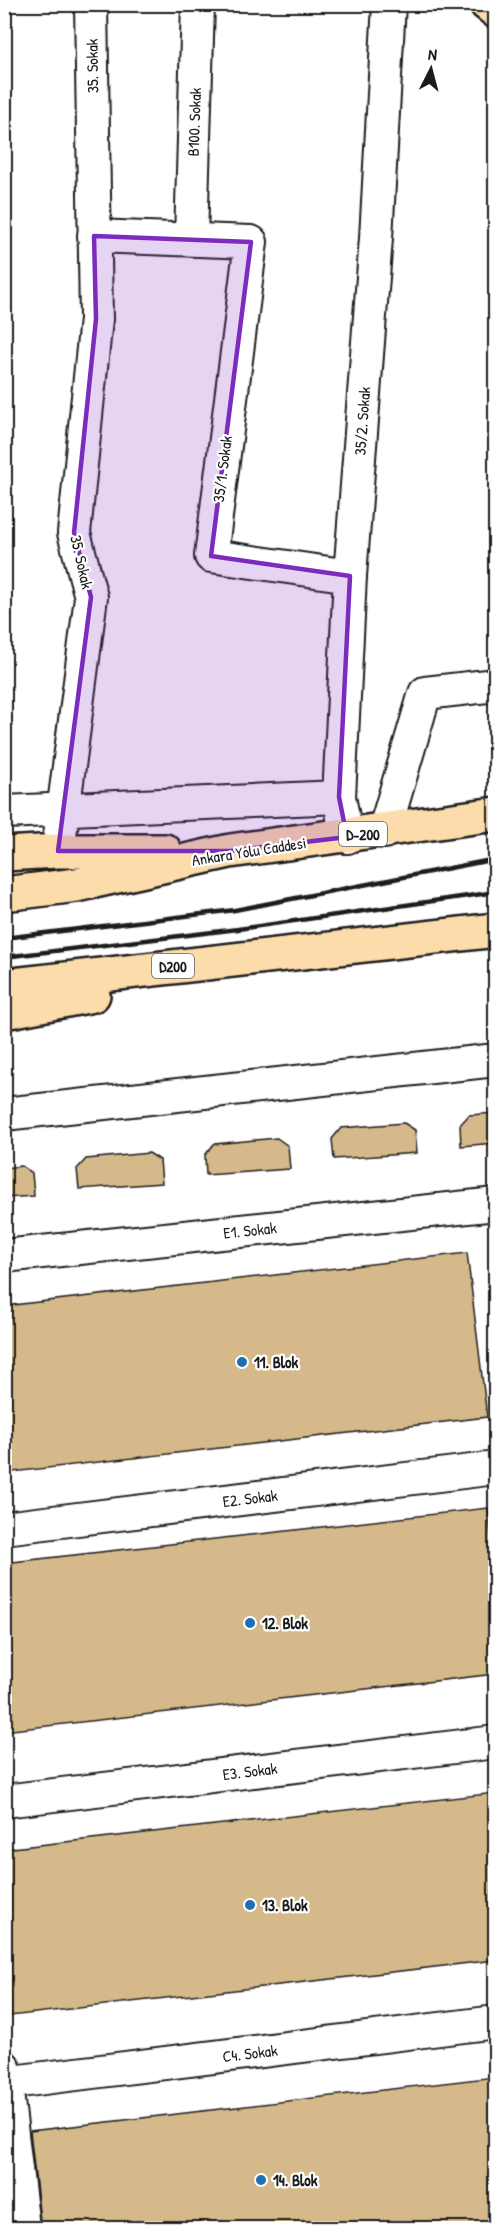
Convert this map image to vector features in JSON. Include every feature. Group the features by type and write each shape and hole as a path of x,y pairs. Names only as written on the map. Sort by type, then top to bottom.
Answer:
{"main road":[{"path":"487,4 495,11"},
{"name":"Ankara Yolu Caddesi","path":"4,894 77,885 230,851 384,832 495,814"},
{"path":"4,854 58,851 230,851"},
{"path":"4,1012 342,947 495,930"},
{"name":"D200","path":"4,986 342,947"}],"street":[{"name":"35. Sokak","path":"58,851 91,597 74,533 96,319 91,4"},
{"name":"B100. Sokak","path":"191,239 198,4"},
{"name":"35/2. Sokak","path":"346,837 339,797 350,576 376,238 389,4"},
{"path":"94,236 191,239"},
{"name":"35/1. Sokak","path":"191,239 251,242 211,556 350,576"},
{"path":"384,832 425,693 495,685"},
{"path":"4,812 339,797"},
{"path":"4,1114 495,1060"},
{"name":"E1. Sokak","path":"4,1256 495,1210"},
{"name":"E2. Sokak","path":"4,1528 495,1468"},
{"name":"E3. Sokak","path":"4,1801 495,1742"},
{"name":"C4. Sokak","path":"5,2078 495,2022"},
{"path":"5,2078 23,2229"}],"highlighted area":[{"path":"94,236 251,242 211,556 350,576 339,797 347,837 230,851 58,851 91,597 74,533 96,319"}],"building":[{"path":"495,1113 495,1143 461,1146 460,1125 469,1115"},
{"path":"404,1123 415,1130 417,1153 334,1159 332,1139 341,1128"},
{"path":"277,1138 288,1146 290,1169 206,1175 205,1155 214,1144"},
{"path":"149,1153 160,1160 162,1183 79,1189 77,1169 86,1159"},
{"path":"22,1166 32,1173 34,1196 4,1198 4,1168"},
{"name":"11. Blok","path":"467,1253 487,1417 4,1473 4,1306"},
{"name":"12. Blok","path":"488,1508 495,1572 495,1674 4,1731 4,1563"},
{"name":"13. Blok","path":"495,1793 495,1960 10,2016 4,1966 4,1849"},
{"name":"14. Blok","path":"495,2077 495,2229 41,2229 30,2131"}],"railway":[{"path":"4,938 235,910 496,859"},
{"path":"4,957 238,929 496,892"}],"place":[{"name":"11. Blok","path":"242,1362"},
{"name":"12. Blok","path":"250,1623"},
{"name":"13. Blok","path":"250,1905"},
{"name":"14. Blok","path":"261,2180"}]}
